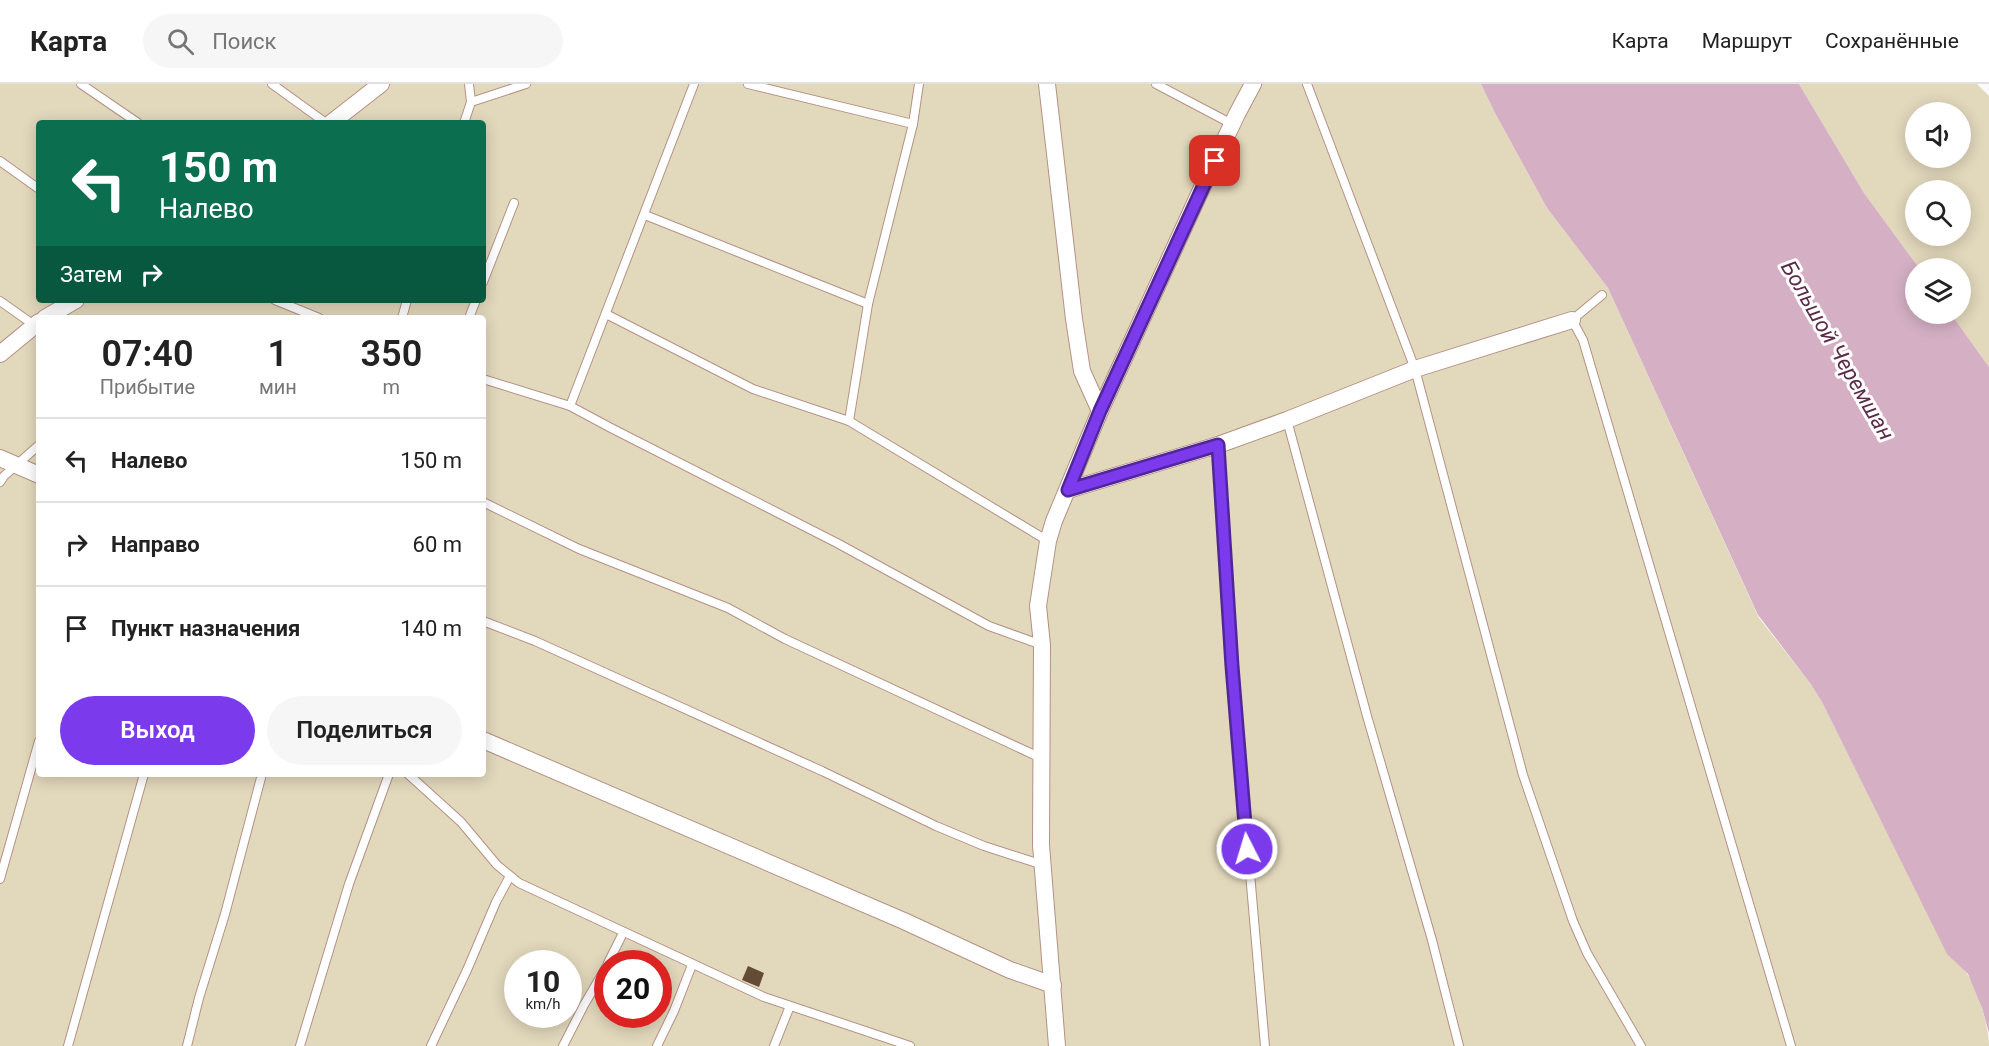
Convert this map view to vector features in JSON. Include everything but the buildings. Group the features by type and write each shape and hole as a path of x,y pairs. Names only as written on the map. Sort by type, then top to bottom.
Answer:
{"street":[{"path":"335,120 381,84"},
{"path":"1047,84 1082,371 1100,411"},
{"path":"1057,1046 1041,845 1042,645 1038,606 1048,541 1054,521 1100,411 1232,124 1253,84"},
{"path":"50,315 71,303"},
{"path":"1068,490 1218,445 1415,369 1572,320"},
{"path":"0,354 36,324"},
{"path":"0,459 36,474"},
{"path":"486,741 904,921 1010,970 1053,985"}],"lane":[{"path":"81,84 134,120"},
{"path":"272,84 322,120"},
{"path":"465,120 471,102 469,84"},
{"path":"471,102 526,84"},
{"path":"570,406 694,84"},
{"path":"748,84 913,124"},
{"path":"849,421 868,304 913,124 919,84"},
{"path":"1156,84 1232,124"},
{"path":"1307,84 1415,369 1523,775 1587,953 1641,1046"},
{"path":"0,161 36,187"},
{"path":"486,274 514,203"},
{"path":"645,214 868,304"},
{"path":"1602,295 1572,320 1583,340 1791,1046"},
{"path":"0,301 36,319"},
{"path":"282,303 312,315"},
{"path":"606,314 753,389 849,421 1048,541"},
{"path":"486,380 570,406 837,543 989,626 1042,645"},
{"path":"1287,420 1367,716 1432,940 1459,1046"},
{"path":"1218,445 1232,666 1265,1046"},
{"path":"0,482 36,448"},
{"path":"486,503 579,549 728,608 785,639 926,707 1042,759"},
{"path":"486,622 535,641 956,834 984,846 1043,865"},
{"path":"0,879 36,752"},
{"path":"68,1046 143,777"},
{"path":"187,1046 261,777"},
{"path":"300,1046 349,884 388,777"},
{"path":"411,777 462,822 497,865 519,883 764,998 910,1046"},
{"path":"431,1046 510,876"},
{"path":"614,950 623,933"},
{"path":"657,1046 692,965"},
{"path":"564,1046 594,989"},
{"path":"774,1046 790,1006"}],"shaded area":[{"path":"0,84 1481,84 1547,208 1608,288 1759,618 1810,683 1822,702 1947,953 1963,968 1971,981 1987,1029 1989,1046 0,1046"},
{"path":"1799,84 1977,84 1989,96 1989,367 1958,324 1971,324 1971,258 1912,258 1864,193"}],"water":[{"name":"Большой Черемшан","path":"1481,84 1799,84 1864,193 1912,258 1905,258 1905,324 1958,324 1989,367 1989,1033 1968,974 1947,954 1822,702 1758,615 1608,288 1547,208"}],"route":[{"path":"1215,161 1100,411 1068,490 1218,445 1232,666 1247,849"}]}
